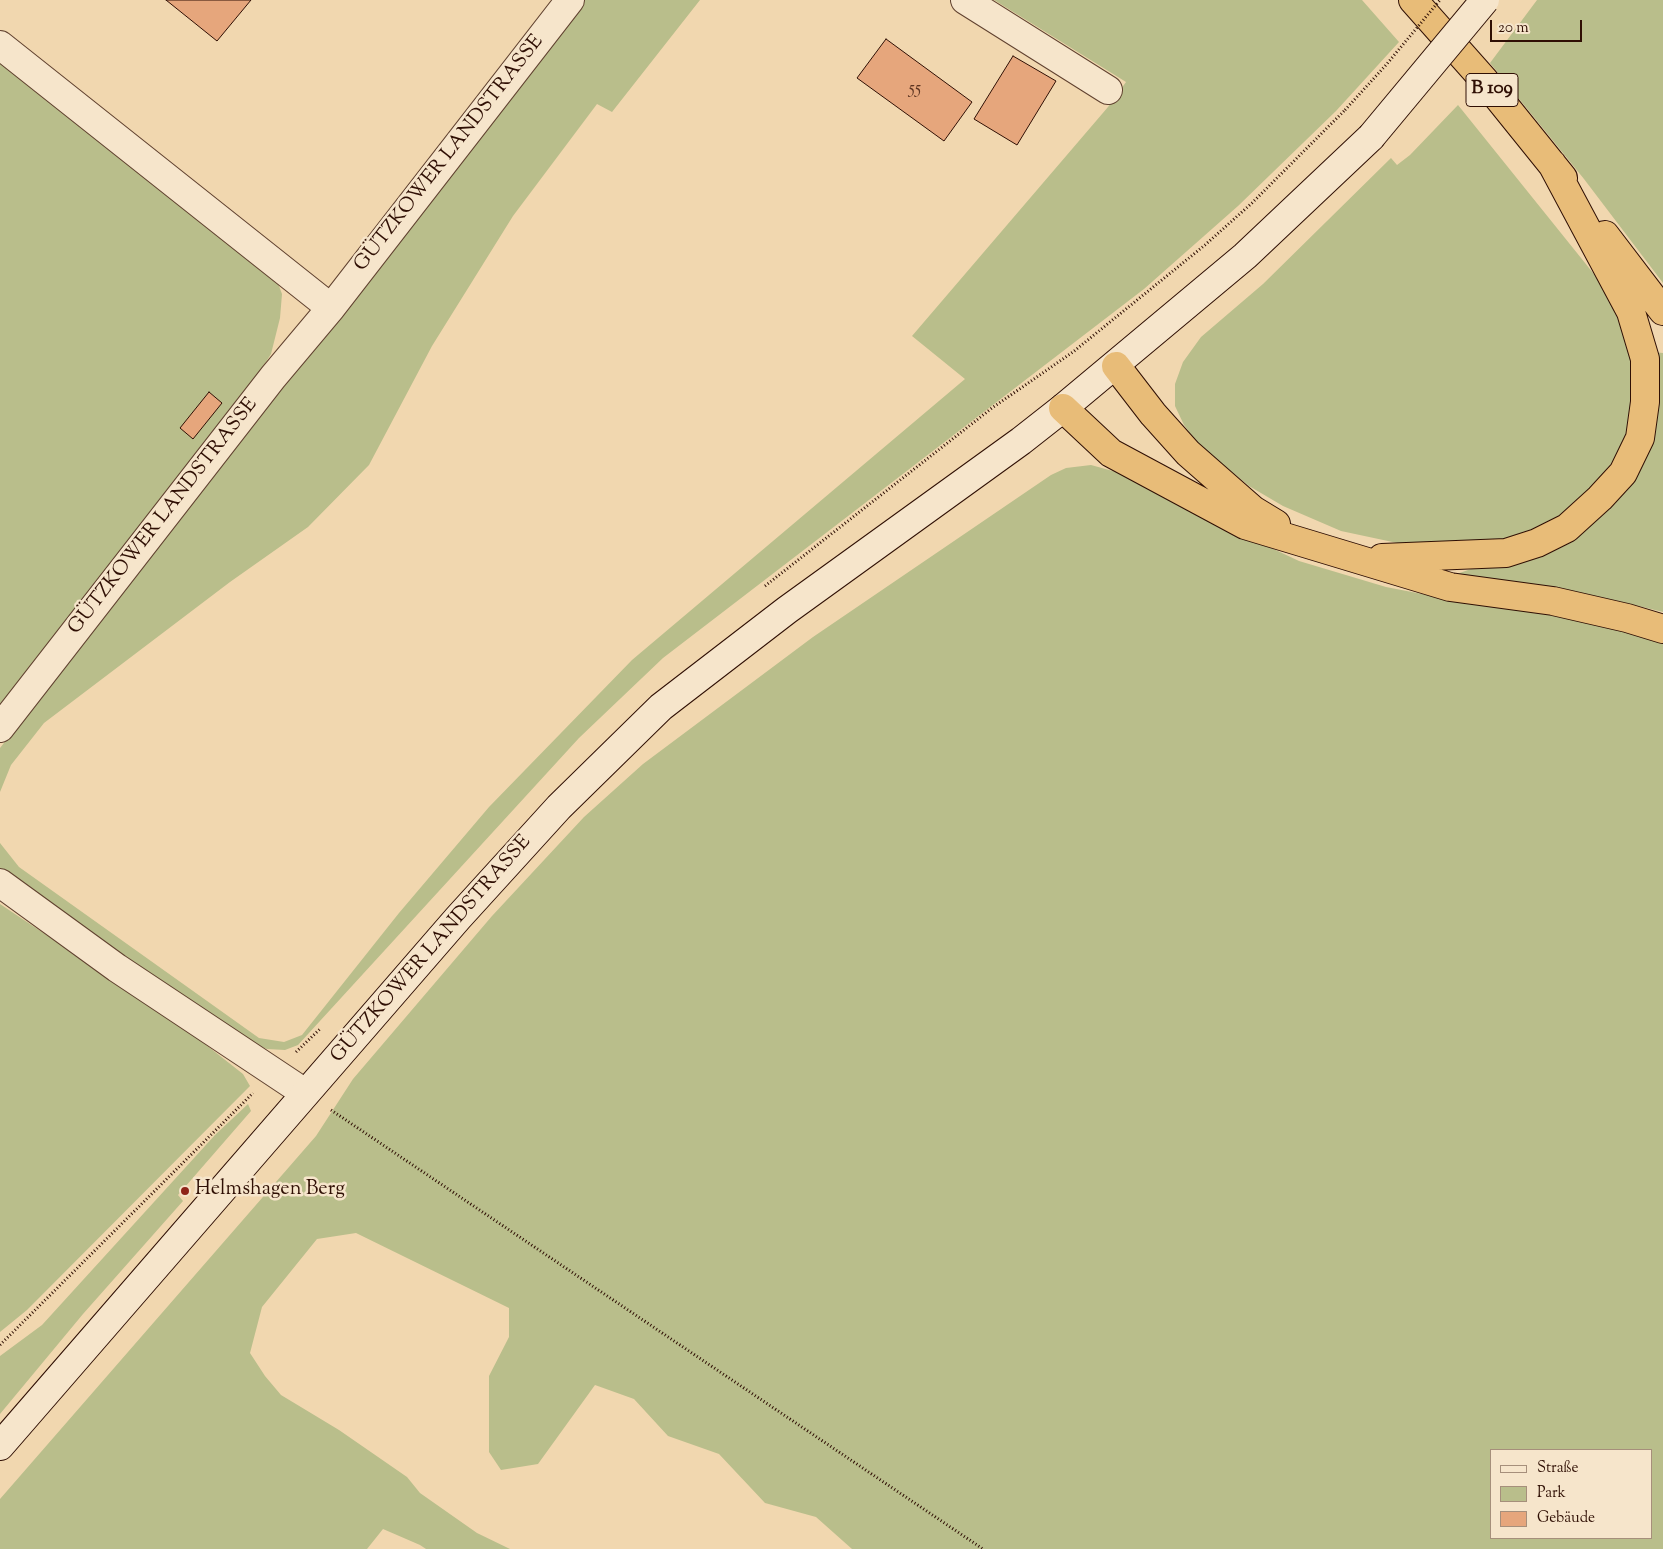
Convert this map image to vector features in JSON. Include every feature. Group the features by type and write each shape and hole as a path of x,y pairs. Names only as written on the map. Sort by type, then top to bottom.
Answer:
{"highway":[{"name":"B 109","path":"1413,0 1484,80 1552,164 1663,311"},
{"path":"1354,558 1450,557 1506,553 1537,543 1567,528 1623,473 1640,438 1645,402 1645,359 1631,312 1552,164"},
{"path":"1116,366 1153,414 1188,453 1223,486 1253,510 1310,544"},
{"path":"1063,408 1111,453 1245,525 1450,587 1553,601 1627,618 1663,629"}],"main road":[{"name":"GÜTZKOWER LANDSTRASSE","path":"0,728 272,377 330,308 570,0"},
{"path":"965,0 1108,90"},
{"name":"GÜTZKOWER LANDSTRASSE","path":"0,1446 305,1093 559,807 661,707 787,610 1021,441 1116,366 1245,256 1371,137 1485,0"},
{"path":"0,45 330,308"},
{"path":"0,883 117,968 305,1093"}],"path":[{"path":"759,591 992,408 1073,352 1205,245 1252,203 1345,110 1386,65 1440,0"},
{"path":"0,1344 322,1026"},
{"path":"305,1093 983,1549"}],"green space":[{"path":"581,0 700,0 612,112 597,104 513,216 432,346 369,465 308,527 230,582 44,723 11,765 0,792 0,748"},
{"path":"994,0 1362,0 1399,42 1336,111 1238,206 1144,289 663,658 579,738 298,1045 285,1050 267,1049 246,1041 0,873 0,843 19,867 259,1038 284,1042 302,1035 399,913 489,807 632,660 965,379 912,336 1108,107 1126,82"},
{"path":"1537,0 1663,0 1663,283 1584,179 1490,63"},
{"path":"0,59 276,278 282,294 280,318 271,354 257,376 0,705"},
{"path":"1458,105 1614,299 1631,339 1632,405 1626,436 1615,458 1598,482 1576,504 1554,521 1530,532 1501,541 1402,544 1341,531 1283,506 1249,486 1198,444 1184,425 1175,406 1175,384 1183,362 1201,337 1263,284 1391,158 1397,165 1410,155"},
{"path":"1652,352 1663,353 1663,612 1618,601 1563,591 1451,576 1471,569 1491,567 1582,532 1604,514 1623,490"},
{"path":"1091,465 1120,473 1214,521 1299,561 1386,587 1448,599 1549,614 1663,641 1663,1549 852,1549 816,1517 765,1503 719,1454 668,1436 634,1399 595,1385 538,1464 501,1470 489,1452 489,1376 509,1337 509,1308 356,1233 317,1239 262,1307 250,1353 265,1376 281,1395 339,1430 407,1477 420,1493 477,1533 510,1549 426,1549 383,1529 367,1549 0,1549 0,1499 316,1136 353,1079 492,916 584,817 643,764 813,637 1051,475 1066,468"},
{"path":"0,904 177,1022 243,1074 250,1086 27,1310 0,1332"},
{"path":"248,1104 251,1111 178,1195 183,1201 83,1314 0,1414 0,1356 42,1325 215,1135"}],"building":[{"path":"166,0 251,0 217,41"},
{"path":"886,39 972,102 944,141 857,78"},
{"path":"1013,56 1056,81 1017,145 974,119"},
{"path":"209,392 222,403 193,439 180,428"}],"place":[{"name":"Helmshagen Berg","path":"185,1191"}]}
